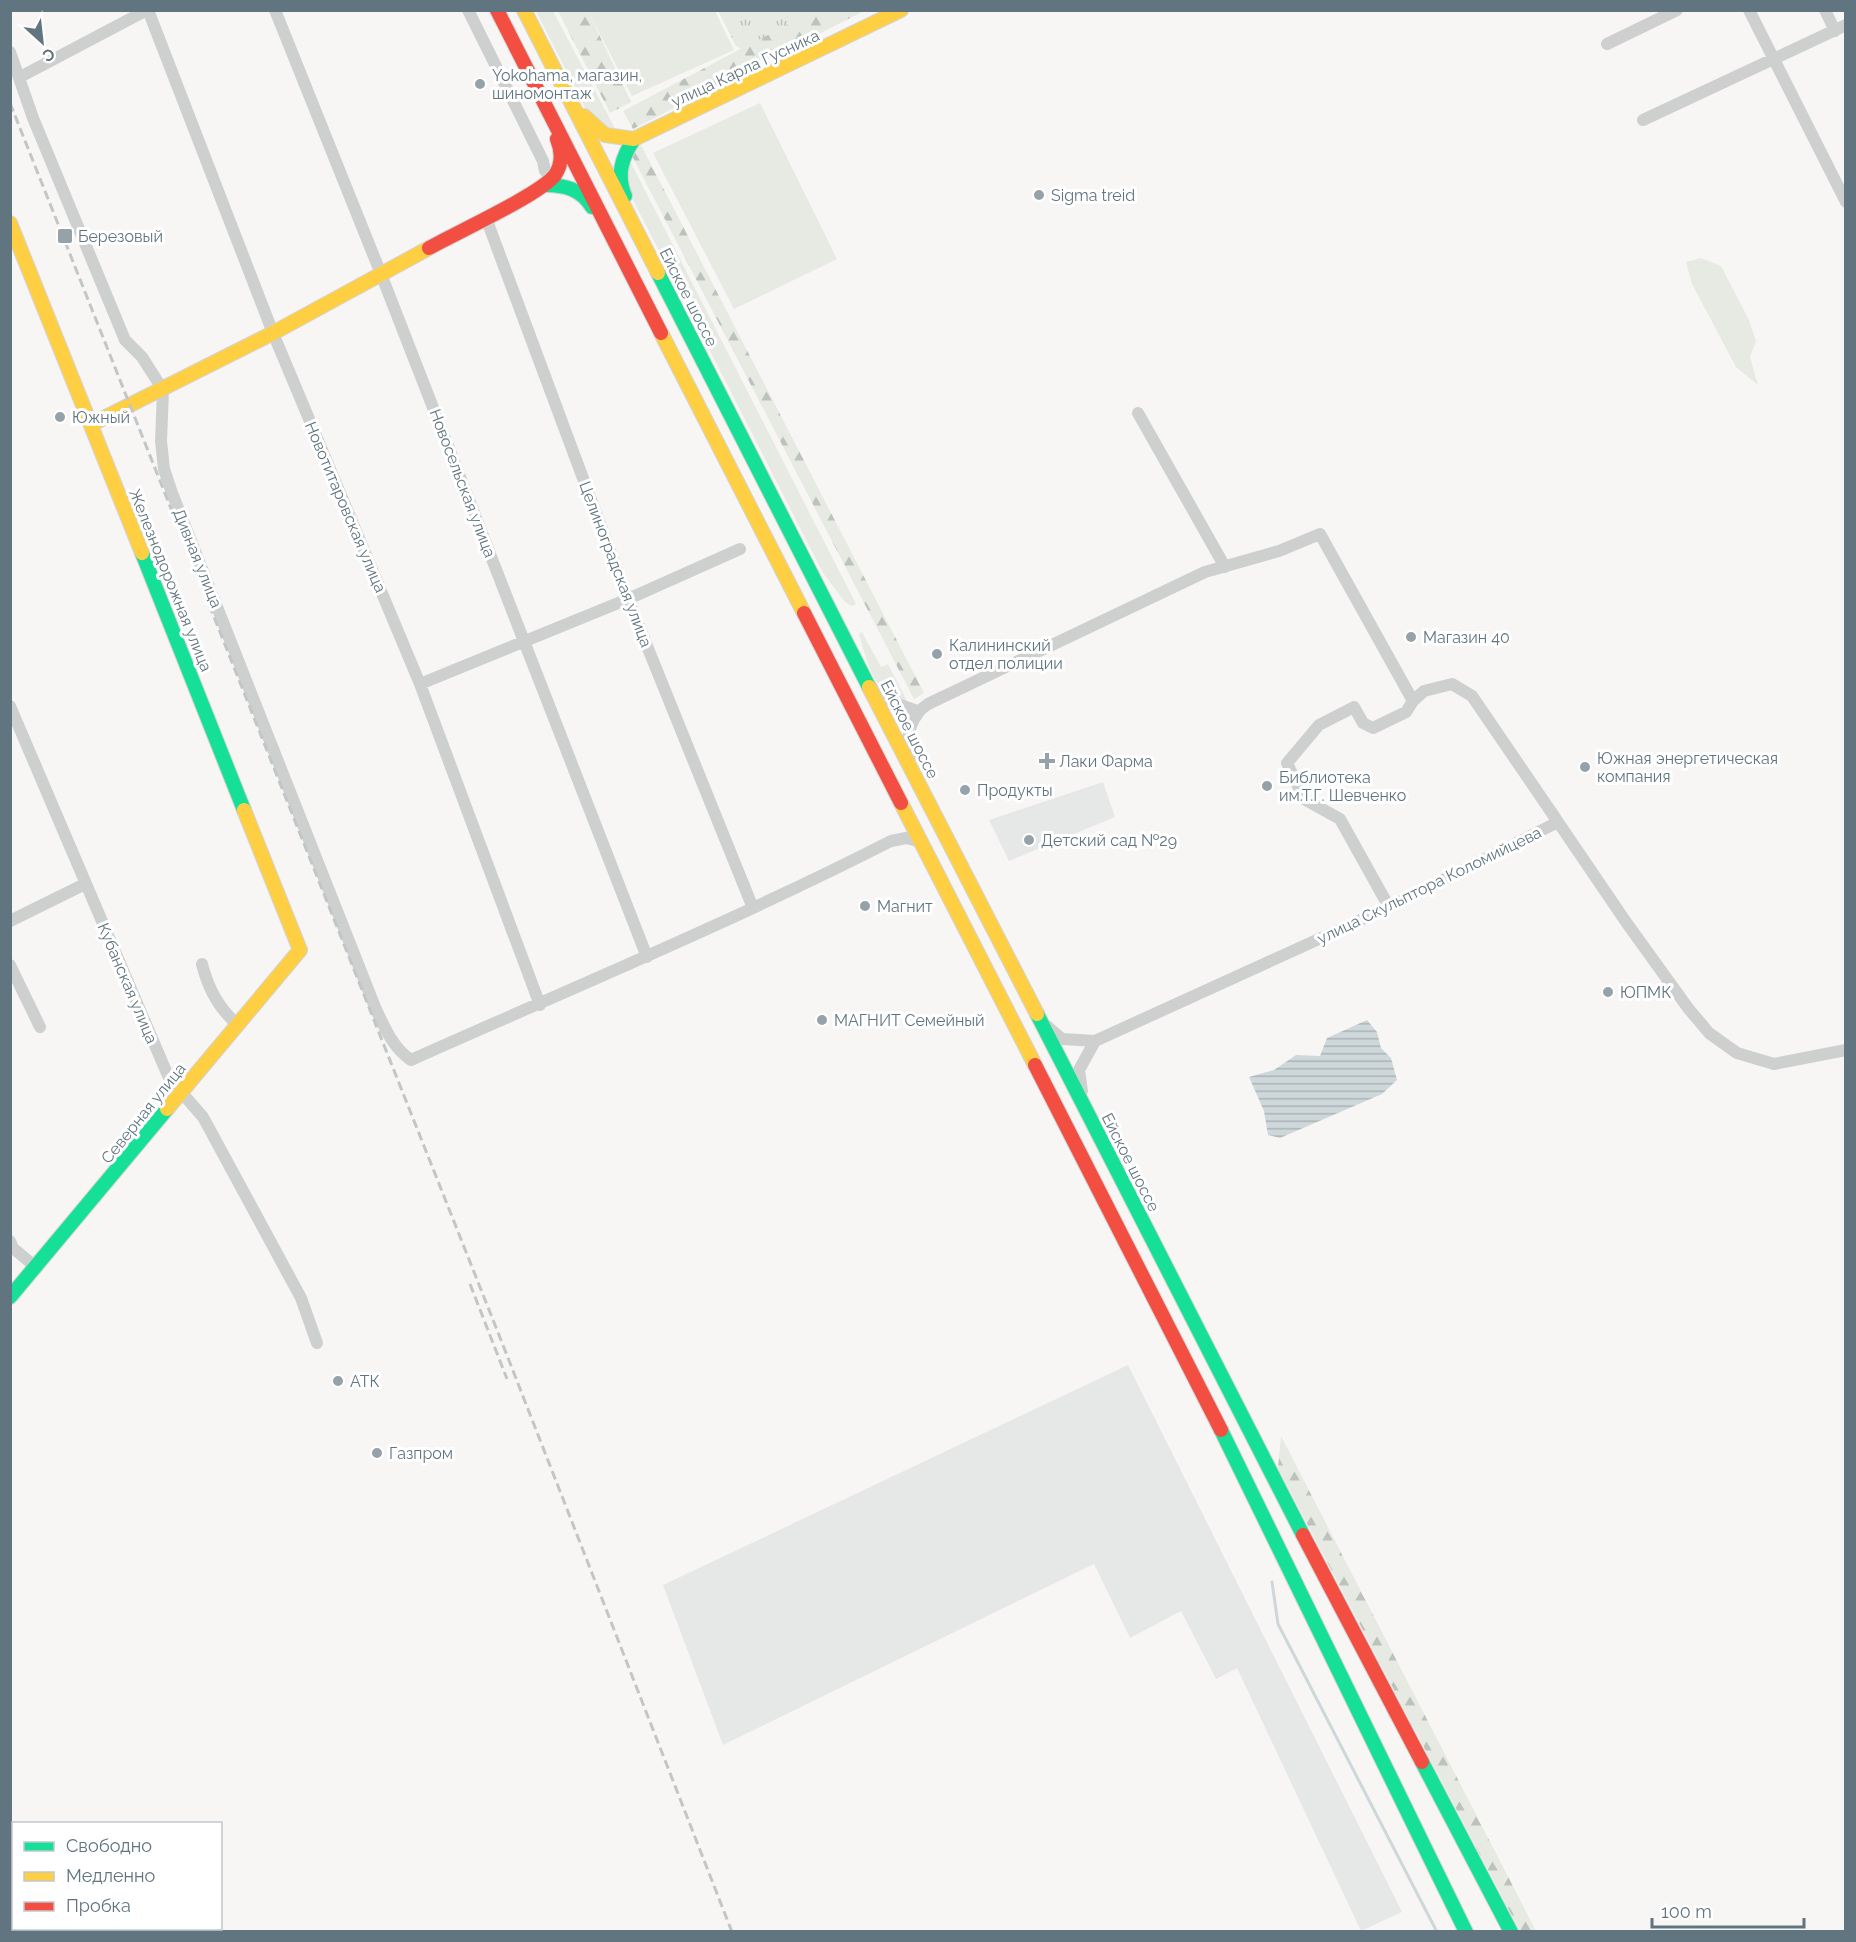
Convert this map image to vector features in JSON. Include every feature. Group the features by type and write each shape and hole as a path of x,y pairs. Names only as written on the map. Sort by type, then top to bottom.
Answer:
{"main road":[{"path":"497,10 1241,1470 1466,1932"},
{"name":"Ейское шоссе","path":"524,10 1266,1464 1511,1932"},
{"name":"улица Карла Гусника","path":"634,139 902,10"},
{"path":"92,424 273,333 545,185 556,174 562,160 562,149 545,115 546,107"},
{"path":"574,108 605,137 634,139 622,160 619,184 642,228 640,236"},
{"path":"545,185 571,187 582,194 594,211 600,212"},
{"name":"Железнодорожная улица","path":"10,222 300,950"},
{"name":"Северная улица","path":"10,1297 37,1268 300,950"}],"street":[{"path":"21,77 148,10"},
{"name":"Новотитаровская улица","path":"148,10 273,333 420,684 540,1005"},
{"name":"Новосельская улица","path":"275,10 381,274 647,957"},
{"path":"468,10 543,161 545,171"},
{"path":"1607,44 1677,10"},
{"path":"1749,10 1845,202"},
{"path":"1643,120 1840,28 1825,10"},
{"path":"10,52 21,77 33,118 125,340 142,357 163,390"},
{"name":"Целиноградская улица","path":"486,218 628,599 753,908"},
{"name":"Дивная улица","path":"163,390 161,441 164,469 172,493 375,1007 389,1037 411,1060 540,1005"},
{"path":"1138,413 1225,567"},
{"path":"927,800 926,788 909,753 909,733 917,711 1205,572 1279,551 1320,534 1413,700"},
{"path":"420,684 628,599 740,549"},
{"path":"1389,906 1340,819 1304,799 1287,764 1297,748 1319,725 1354,707 1363,723 1373,728 1406,712 1413,700 1425,691 1452,684 1472,696 1558,822"},
{"path":"869,686 892,702 917,711"},
{"name":"Кубанская улица","path":"10,706 169,1078 203,1117 301,1298 317,1343"},
{"path":"891,841 901,826 905,809"},
{"name":"улица Скульптора Коломийцева","path":"1095,1041 1389,906 1558,822 1639,941 1709,1033 1737,1053 1774,1064 1845,1050"},
{"path":"540,1005 753,908 891,841 906,838 922,842"},
{"path":"10,921 85,884"},
{"path":"202,964 208,986 224,1014 237,1024"},
{"path":"10,965 40,1027"},
{"path":"1038,1017 1062,1038 1095,1041 1085,1058 1079,1079 1098,1120 1094,1127"},
{"path":"10,1241 13,1248 37,1268"}],"shaded area":[{"name":"Детский сад №29","path":"1103,782 1115,817 1009,861 989,820"},
{"path":"1367,1020 1377,1032 1381,1048 1391,1058 1397,1080 1382,1094 1280,1138 1268,1135 1264,1111 1249,1077 1274,1070 1296,1055 1320,1056 1327,1038"},
{"path":"1128,1365 1402,1912 1361,1931 1237,1668 1216,1679 1181,1611 1130,1638 1094,1564 723,1745 663,1585"}],"green space":[{"path":"536,11 553,11 618,134 604,131 586,110"},
{"path":"558,11 588,11 631,102 610,113"},
{"path":"588,11 715,11 734,50 632,96"},
{"path":"718,11 812,11 742,49 736,46"},
{"path":"812,11 864,11 633,129 623,111"},
{"path":"760,103 837,259 734,309 653,153"},
{"path":"641,145 924,693 914,699 631,154"},
{"path":"629,159 856,604 852,606 845,602 823,573 627,188"},
{"path":"1701,258 1721,266 1749,320 1756,341 1750,357 1758,385 1736,367 1692,284 1686,262"},
{"path":"862,632 881,667 888,664 908,703 897,701 880,687 865,655 859,634"},
{"path":"1281,1436 1536,1931 1520,1931 1278,1468"}],"waterway":[{"path":"1272,1582 1278,1624 1437,1932"}],"railway":[{"path":"10,103 501,1340 732,1932"},
{"path":"470,1284 507,1379"}],"traffic: fast":[{"path":"625,196 621,181 622,166 634,139"},
{"path":"545,185 572,189 583,196 592,207"},
{"path":"658,273 869,687"},
{"path":"142,553 244,810"},
{"path":"1037,1014 1303,1535"},
{"path":"10,1297 167,1109"},
{"path":"1221,1430 1466,1932"},
{"path":"1422,1762 1511,1932"}],"traffic: slow":[{"path":"524,10 658,273"},
{"path":"584,116 605,135 634,139 901,10"},
{"path":"10,223 142,553"},
{"path":"92,424 273,333 429,248"},
{"path":"661,333 804,613"},
{"path":"869,687 1037,1014"},
{"path":"901,803 1035,1065"},
{"path":"167,1109 300,950 244,810"}],"traffic: jam":[{"path":"497,10 661,333"},
{"path":"429,248 516,203 547,183 555,175 560,162 561,152 557,139"},
{"path":"804,613 901,803"},
{"path":"1035,1065 1221,1430"},
{"path":"1303,1535 1422,1762"}],"place":[{"name":"Yokohama, магазин, шиномонтаж","path":"480,84"},
{"name":"Sigma treid","path":"1039,195"},
{"name":"Березовый","path":"65,236"},
{"name":"Южный","path":"60,417"},
{"name":"Магазин 40","path":"1411,637"},
{"name":"Калининский отдел полиции","path":"937,654"},
{"name":"Лаки Фарма","path":"1047,761"},
{"name":"Южная энергетическая компания","path":"1585,767"},
{"name":"Библиотека им.Т.Г. Шевченко","path":"1267,786"},
{"name":"Продукты","path":"965,790"},
{"name":"Детский сад №29","path":"1029,840"},
{"name":"Магнит","path":"865,906"},
{"name":"ЮПМК","path":"1608,992"},
{"name":"МАГНИТ Семейный","path":"822,1020"},
{"name":"АТК","path":"338,1381"},
{"name":"Газпром","path":"377,1453"}]}
